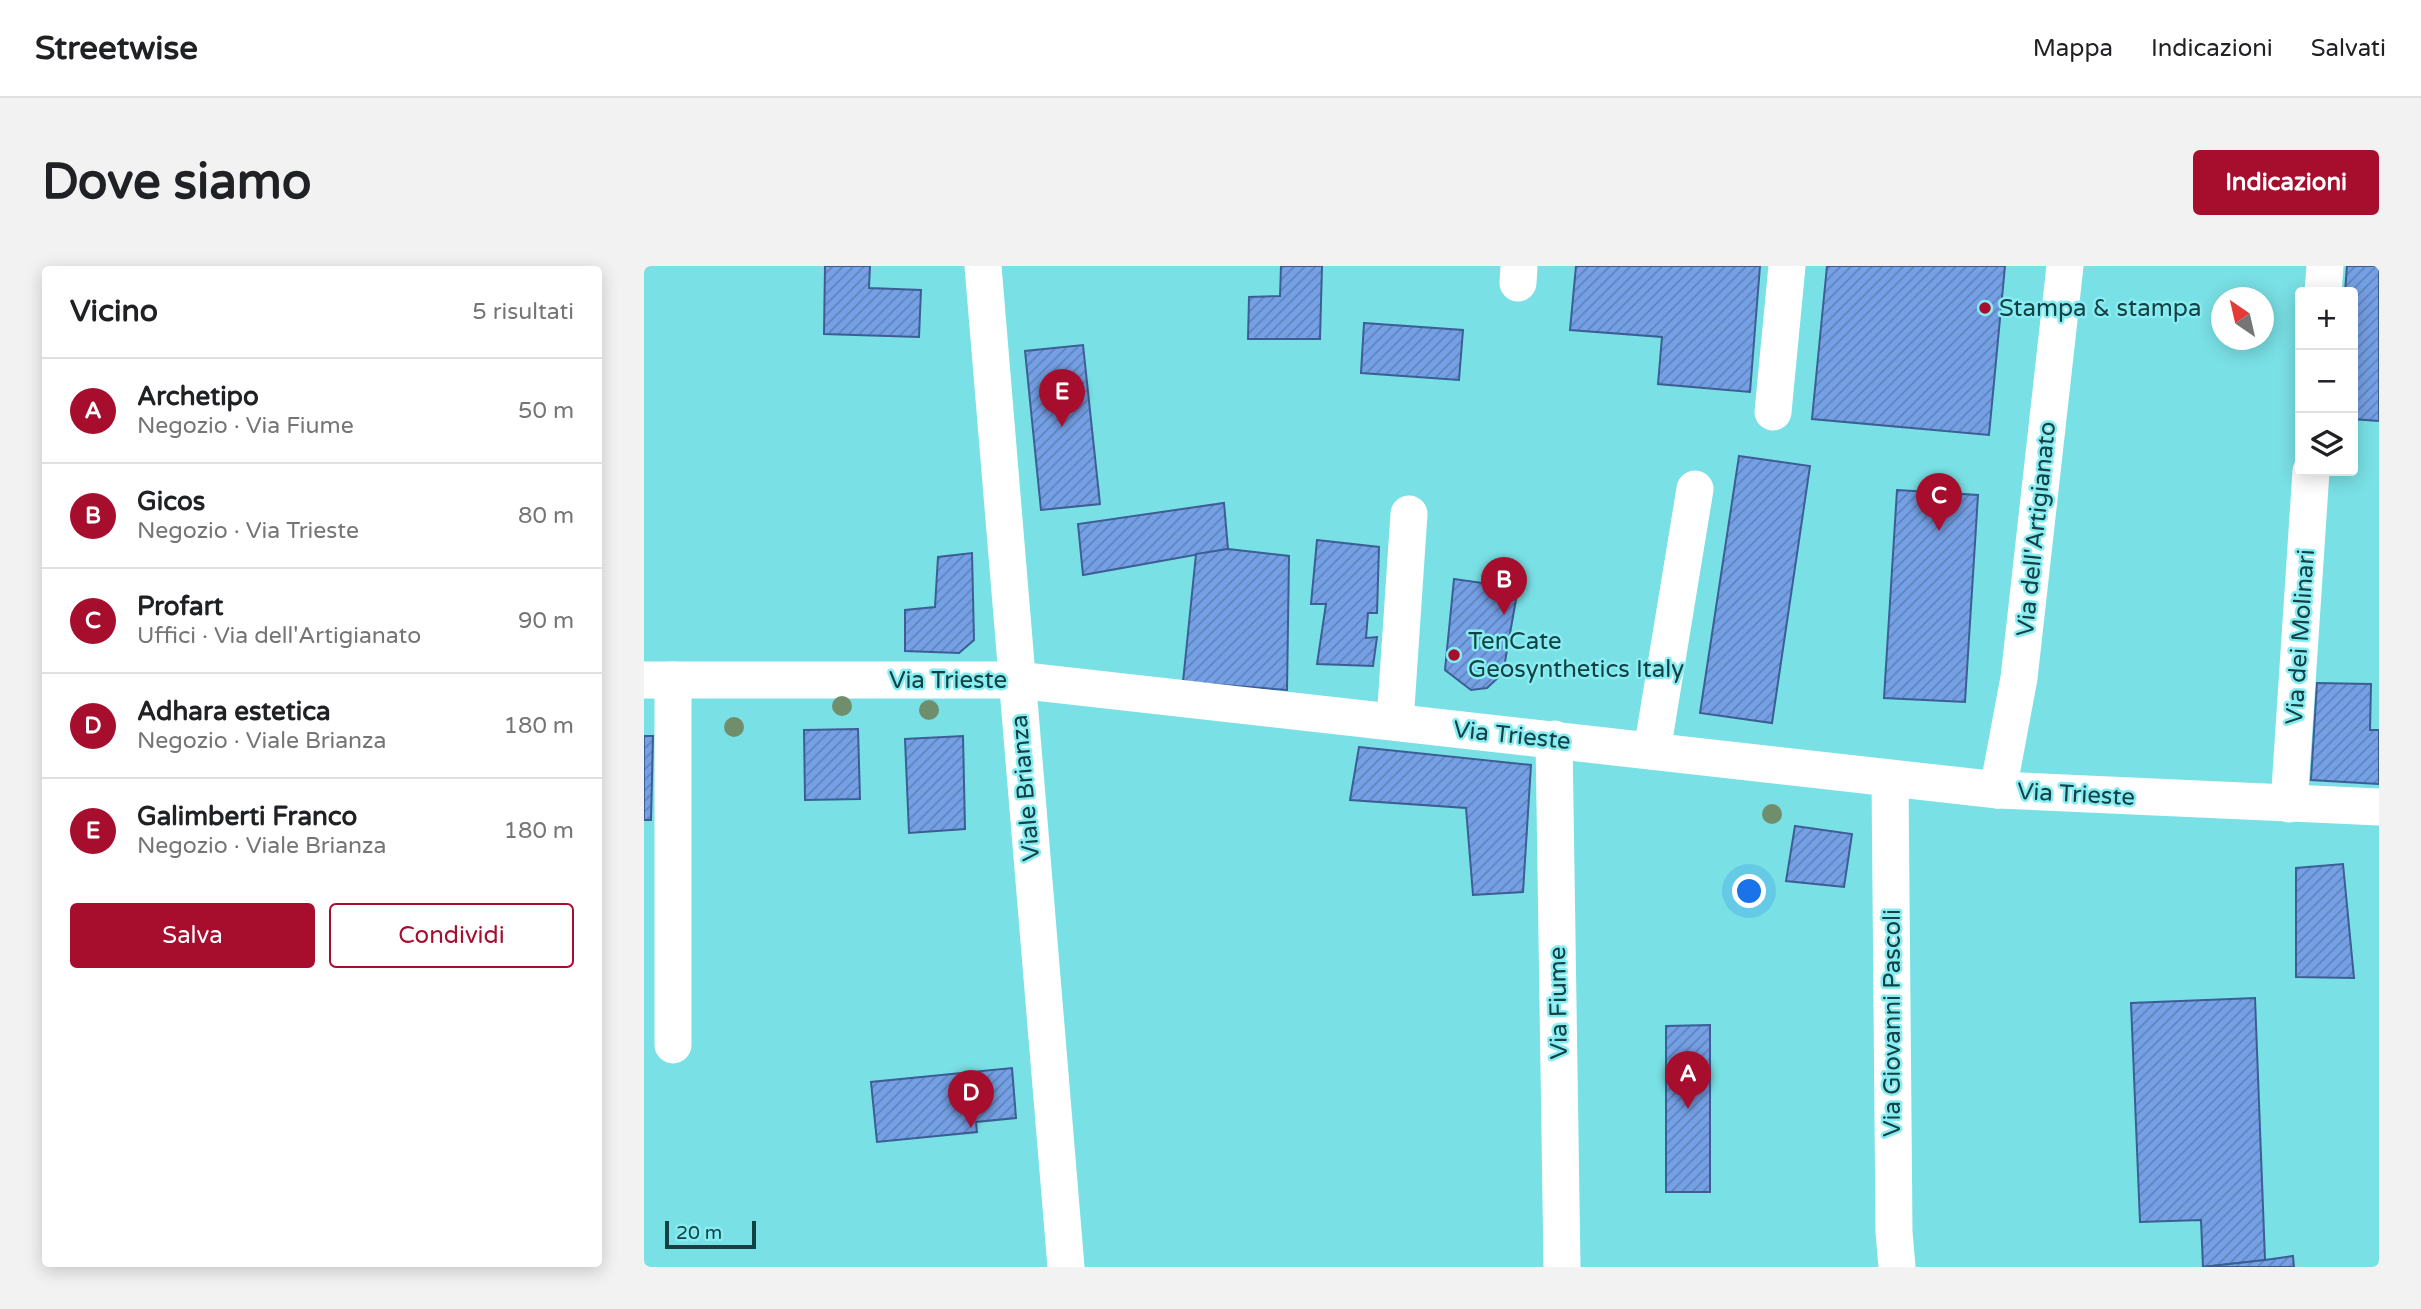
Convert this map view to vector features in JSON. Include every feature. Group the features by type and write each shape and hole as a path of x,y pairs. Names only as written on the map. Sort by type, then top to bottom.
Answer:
{"street":[{"name":"Viale Brianza","path":"983,266 1066,1267"},
{"path":"1773,412 1787,266"},
{"name":"Via dell'Artigianato","path":"1998,790 2019,678 2065,266"},
{"path":"2323,287 2325,266"},
{"name":"Via dei Molinari","path":"2289,804 2311,476"},
{"path":"1652,751 1695,489"},
{"path":"1395,722 1409,514"},
{"name":"Via Trieste","path":"659,680 1016,680 1998,790 2379,807"},
{"path":"659,680 673,1045"},
{"name":"Via Fiume","path":"1553,739 1562,1267"},
{"name":"Via Giovanni Pascoli","path":"1891,779 1894,1232 1897,1267"}],"building":[{"path":"825,266 870,266 869,288 921,290 919,337 824,334"},
{"path":"1281,266 1322,266 1320,339 1248,339 1249,297 1280,296"},
{"path":"1576,266 1760,266 1750,392 1658,384 1662,337 1570,330"},
{"path":"1827,266 2005,266 1989,435 1812,419"},
{"path":"2347,266 2379,266 2379,421 2358,419 2358,287 2345,287"},
{"path":"1364,323 1463,330 1459,380 1361,373"},
{"path":"1083,345 1100,504 1041,510 1025,351"},
{"path":"1739,456 1810,466 1772,723 1700,713"},
{"path":"1897,490 1978,495 1965,702 1884,698"},
{"path":"1224,503 1228,549 1083,575 1078,524"},
{"path":"1317,540 1379,547 1377,613 1368,613 1366,638 1377,637 1373,666 1317,664 1326,604 1311,604"},
{"path":"1228,549 1289,556 1287,690 1183,682 1196,554"},
{"path":"972,553 974,640 959,653 905,651 905,610 935,607 938,557"},
{"path":"1454,579 1518,588 1503,673 1487,688 1471,690 1445,670"},
{"path":"2317,683 2371,684 2370,730 2379,730 2379,784 2311,780"},
{"path":"858,729 860,799 805,800 804,730"},
{"path":"644,736 653,736 651,820 644,820"},
{"path":"963,736 965,829 909,833 905,739"},
{"path":"1359,747 1531,765 1523,892 1473,895 1466,808 1350,800"},
{"path":"1795,826 1852,834 1844,887 1786,881"},
{"path":"2343,864 2354,978 2296,977 2296,868"},
{"path":"2255,998 2265,1260 2203,1267 2201,1220 2140,1222 2131,1003"},
{"path":"1710,1025 1710,1192 1666,1192 1666,1026"},
{"path":"1012,1068 1016,1118 976,1122 977,1132 877,1142 871,1082"},
{"path":"2293,1256 2294,1267 2203,1267 2265,1260"}],"place":[{"name":"Stampa & stampa","path":"1985,308"},
{"name":"Galimberti Franco","path":"1062,427"},
{"name":"Profart","path":"1939,531"},
{"name":"Gicos","path":"1504,615"},
{"name":"TenCate Geosynthetics Italy","path":"1454,655"},
{"name":"Archetipo","path":"1688,1109"},
{"name":"Adhara estetica","path":"971,1128"}]}
